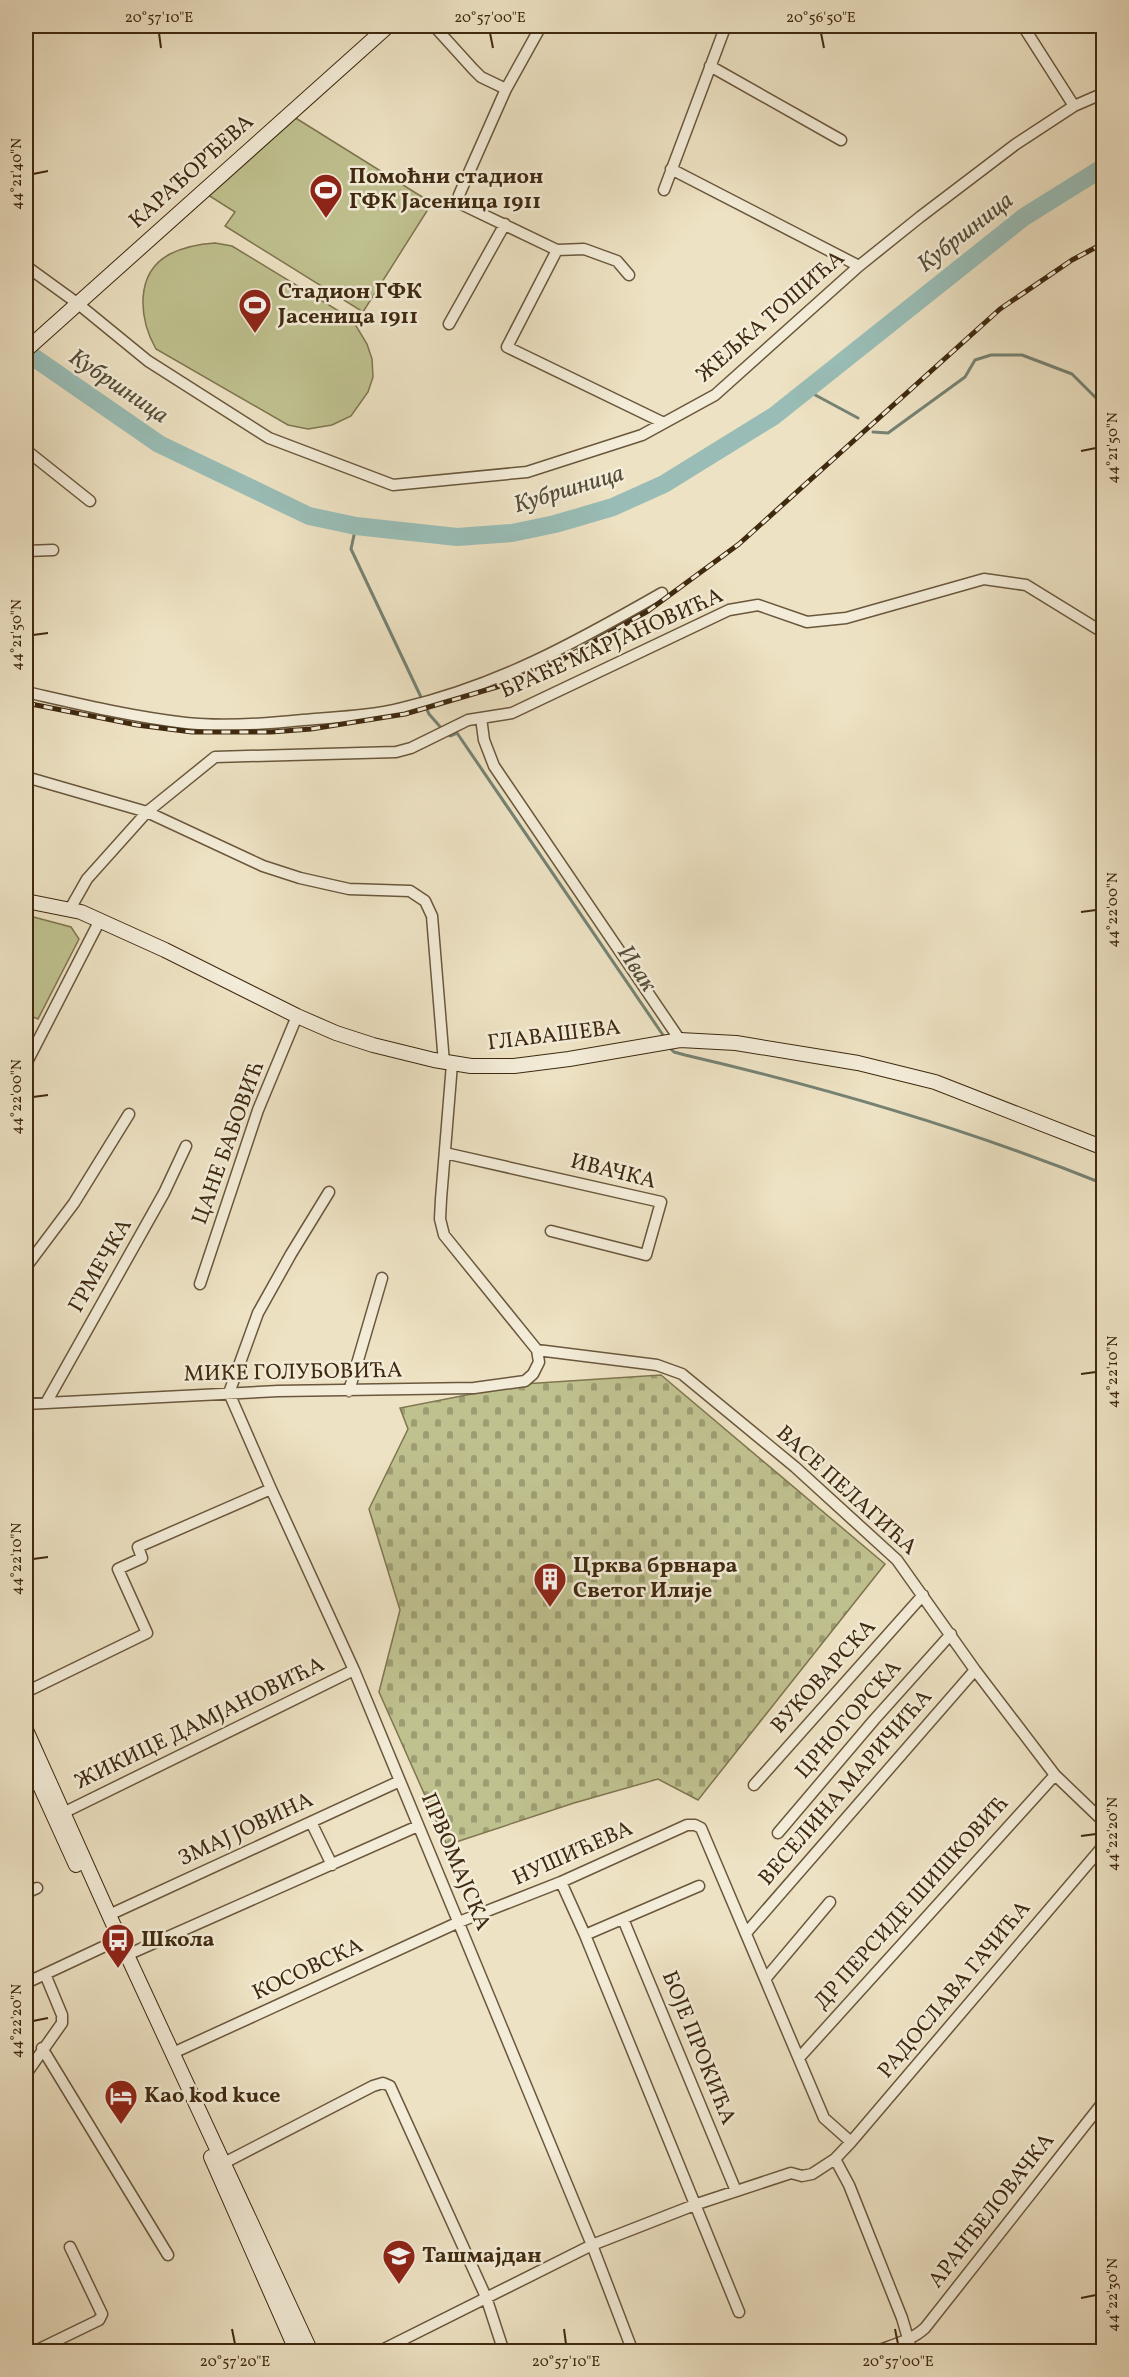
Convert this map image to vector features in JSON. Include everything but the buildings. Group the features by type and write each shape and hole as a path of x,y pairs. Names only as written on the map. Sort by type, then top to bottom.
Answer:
{"main road":[{"name":"КАРАЂОРЂЕВА","path":"26,350 388,26"},
{"name":"ГЛАВАШЕВА","path":"26,901 70,909 100,920 297,1016 359,1041 448,1064 486,1067 528,1065 676,1040 736,1043 903,1073 954,1088 1104,1148"},
{"path":"26,1730 109,1915 115,1941 127,1955 311,2352"},
{"path":"26,1755 115,1941 297,2352"}],"street":[{"path":"434,26 481,76 506,89"},
{"path":"541,26 506,89 459,195 463,205 556,250 584,249 617,261 629,275"},
{"path":"664,190 723,33 722,26"},
{"path":"1023,26 1074,106"},
{"path":"710,66 842,140"},
{"name":"ЖЕЉКА ТОШИЋА","path":"26,266 148,361 269,438 393,484 527,472 642,435 715,395 859,266 1016,144 1074,106 1104,93"},
{"path":"671,169 859,266"},
{"path":"449,324 505,224"},
{"path":"556,250 507,347 664,423"},
{"path":"26,450 90,501"},
{"path":"26,551 52,550"},
{"name":"БРАЋЕ МАРЈАНОВИЋА","path":"70,909 87,879 147,812 215,757 396,753 430,740 468,720 512,713 729,610 758,605 807,622 846,618 984,579 1026,585 1104,633"},
{"name":"БРАЋЕ МАРЈАНОВИЋА","path":"26,692 135,716 189,723 287,722 400,709 444,698 501,678 566,648 663,593"},
{"path":"481,718 484,741 494,766 676,1040"},
{"path":"26,777 147,812 263,866 300,878 350,889 400,889 418,895 425,901 432,916 448,1064 441,1209 444,1235 537,1350"},
{"path":"26,1064 100,920"},
{"name":"ЦАНЕ БАБОВИЋ","path":"200,1284 255,1119 297,1016"},
{"path":"26,1267 74,1203 129,1114"},
{"name":"ГРМЕЧКА","path":"46,1403 164,1193 186,1146"},
{"name":"ИВАЧКА","path":"445,1153 661,1202 646,1255 551,1231"},
{"path":"230,1393 258,1313 329,1192"},
{"path":"349,1391 382,1278"},
{"name":"МИКЕ ГОЛУБОВИЋА","path":"26,1404 230,1393 474,1388 525,1381 533,1374 539,1362 537,1350"},
{"name":"ВАСЕ ПЕЛАГИЋА","path":"537,1350 657,1365 682,1374 795,1467 897,1560 975,1670 1055,1775 1104,1822"},
{"name":"ПРВОМАЈСКА","path":"230,1393 271,1489 354,1670 592,2245 633,2352"},
{"path":"26,1692 147,1633 118,1569 142,1558 138,1547 271,1489"},
{"name":"ВУКОВАРСКА","path":"754,1785 923,1595"},
{"name":"ЦРНОГОРСКА","path":"778,1833 880,1712 951,1634"},
{"name":"ЖИКИЦЕ ДАМЈАНОВИЋА","path":"63,1813 354,1670"},
{"name":"ВЕСЕЛИНА МАРИЧИЋА","path":"747,1932 975,1670"},
{"name":"ДР ПЕРСИДЕ ШИШКОВИЋ","path":"799,2058 1055,1775"},
{"name":"ЗМАЈ ЈОВИНА","path":"109,1915 400,1781"},
{"path":"311,1822 332,1865"},
{"name":"НУШИЋЕВА","path":"459,1923 561,1882 687,1824 701,1828 747,1932"},
{"path":"127,1955 418,1826"},
{"name":"РАДОСЛАВА ГАЧИЋА","path":"835,2158 1104,1845"},
{"path":"561,1882 697,2204 739,2312"},
{"path":"585,1935 699,1886"},
{"path":"26,1893 37,1888"},
{"path":"766,1978 830,1902"},
{"name":"БОЈЕ ПРОКИЋА","path":"624,1919 736,2191"},
{"name":"КОСОВСКА","path":"173,2053 459,1923"},
{"path":"747,1932 824,2118 851,2142"},
{"path":"26,1983 115,1941"},
{"path":"26,2074 42,2048 62,2024 62,2014 45,1974"},
{"path":"42,2048 168,2255"},
{"path":"224,2163 373,2086 383,2083 390,2086 486,2297 504,2352"},
{"name":"АРАНЂЕЛОВАЧКА","path":"908,2340 917,2336 925,2328 1104,2101"},
{"path":"378,2352 592,2245 697,2204 791,2173 812,2174 835,2158 849,2185 902,2318 912,2352"},
{"path":"33,2352 99,2320 102,2314 70,2247"},
{"path":"874,2352 908,2340"}],"green space":[{"name":"Помоћни стадион ГФК Јасеница 1911","path":"294,117 432,203 363,312 225,226 235,212 208,195"},
{"name":"Стадион ГФК Јасеница 1911","path":"215,243 232,246 352,319 367,344 372,359 373,377 368,392 351,416 332,425 308,429 288,425 156,349 143,311 145,284 150,273 158,262 170,254 192,246"},
{"path":"26,915 71,927 79,939 38,1019 26,1014"},
{"path":"661,1375 885,1564 698,1800 658,1779 574,1803 447,1845 379,1692 400,1610 369,1509 408,1429 400,1408 523,1384"}],"waterway":[{"name":"Кубршница","path":"26,352 159,444 309,516 356,526 457,537 512,533 555,524 613,507 664,484 774,416 1024,217 1104,167"},
{"path":"873,432 888,433 965,377 975,360 991,355 1022,355 1072,374 1104,406"},
{"path":"806,390 858,418"},
{"name":"Ивак","path":"356,526 351,549 429,714 443,730"},
{"name":"Ивак","path":"448,734 450,736 457,733 665,1038"},
{"name":"Ивак","path":"669,1047 674,1052 791,1081 897,1111 1001,1145 1104,1184"}],"railway":[{"path":"26,703 137,725 192,732 271,732 311,729 405,714 500,686 563,659 648,611 739,544 1000,309 1072,260 1104,243"}],"place":[{"name":"Помоћни стадион ГФК Јасеница 1911","path":"326,219"},
{"name":"Стадион ГФК Јасеница 1911","path":"255,334"},
{"name":"Црква брвнара Светог Илије","path":"550,1608"},
{"name":"Школа","path":"118,1969"},
{"name":"Kao kod kuce","path":"121,2125"},
{"name":"Ташмајдан","path":"399,2285"}]}
